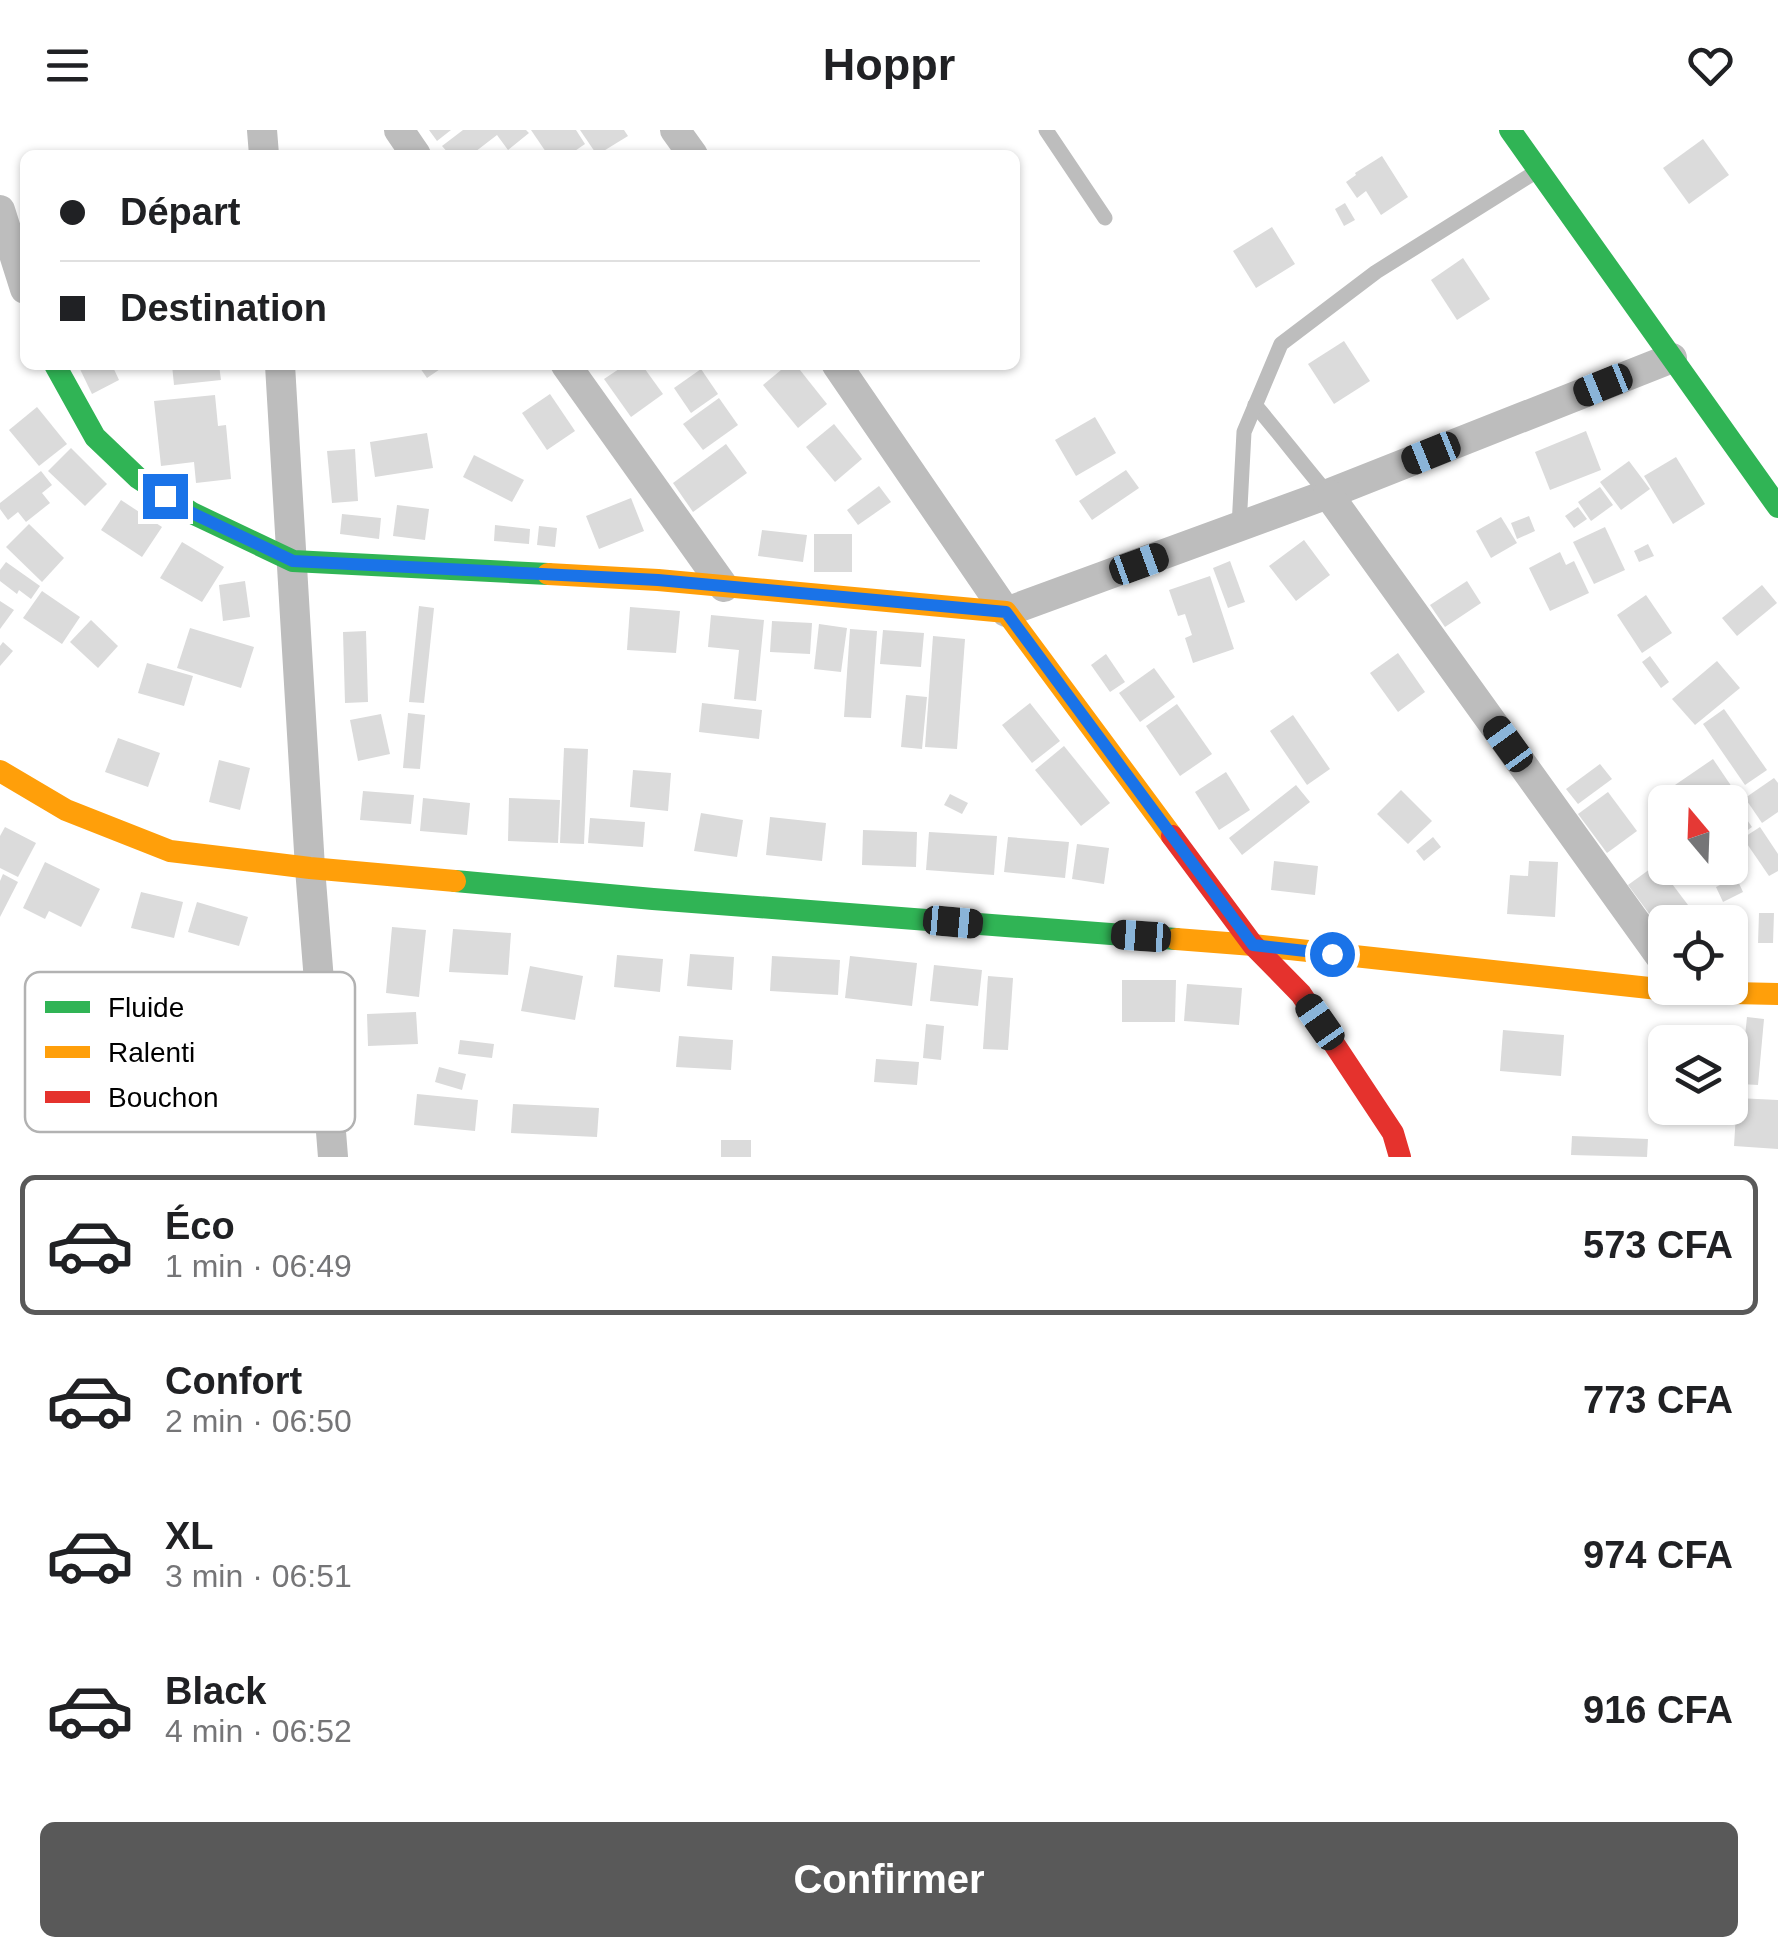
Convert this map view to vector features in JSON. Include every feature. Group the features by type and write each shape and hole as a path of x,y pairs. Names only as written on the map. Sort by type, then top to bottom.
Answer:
{"street":[{"path":"1510,130 1778,507"},
{"path":"0,210 20,273"},
{"path":"58,370 96,437 138,478 192,513 293,561 658,580 1006,612 1328,494 1672,358"},
{"path":"280,370 318,972"},
{"path":"570,370 724,587"},
{"path":"841,370 1006,612 1253,945 1300,994 1340,1050 1393,1133 1400,1157"},
{"path":"1328,494 1648,939"},
{"path":"0,771 66,810 170,851 654,900 1253,945 1648,986"},
{"path":"1748,993 1778,994"},
{"path":"331,1132 333,1157"}],"lane":[{"path":"1046,130 1105,218"},
{"path":"1239,526 1244,432 1281,344 1376,272 1539,170"},
{"path":"1255,405 1328,494"}],"building":[{"path":"429,130 451,130 437,141"},
{"path":"463,130 529,133 508,150 497,135 478,150 446,150 442,146"},
{"path":"531,130 576,130 585,144 576,150 545,150"},
{"path":"580,130 624,130 628,136 605,150 594,150"},
{"path":"1703,139 1729,175 1689,204 1663,168"},
{"path":"1382,156 1408,197 1381,215 1366,191 1357,198 1346,182"},
{"path":"1345,203 1355,220 1344,226 1335,209"},
{"path":"1272,227 1295,264 1256,288 1233,251"},
{"path":"1463,258 1490,299 1457,320 1431,280"},
{"path":"1344,341 1370,381 1334,404 1308,364"},
{"path":"80,370 114,370 119,380 92,394"},
{"path":"172,370 220,370 221,380 174,385"},
{"path":"421,370 439,370 427,378"},
{"path":"618,370 646,370 663,394 631,417 604,379"},
{"path":"702,370 718,394 691,413 674,388"},
{"path":"781,370 800,370 827,404 798,428 763,385"},
{"path":"550,394 575,431 547,450 522,413"},
{"path":"215,395 218,426 226,425 231,479 196,483 194,462 161,466 154,401"},
{"path":"719,398 738,425 703,450 683,424"},
{"path":"37,407 67,444 39,466 9,430"},
{"path":"1095,417 1116,453 1076,476 1055,440"},
{"path":"834,424 862,459 835,482 806,447"},
{"path":"1586,431 1601,470 1550,490 1535,452"},
{"path":"427,433 433,468 375,477 370,442"},
{"path":"726,444 747,473 693,512 673,483"},
{"path":"71,448 107,484 85,506 48,471"},
{"path":"355,449 358,501 332,503 327,451"},
{"path":"474,455 524,480 512,502 463,477"},
{"path":"1676,457 1705,504 1673,524 1644,476"},
{"path":"1629,461 1650,489 1621,510 1600,482"},
{"path":"1126,470 1139,488 1092,520 1079,501"},
{"path":"41,471 52,485 42,493 50,503 26,522 18,512 8,520 0,503"},
{"path":"879,486 891,502 858,525 847,510"},
{"path":"1600,487 1613,505 1591,521 1578,502"},
{"path":"631,498 644,531 599,549 586,516"},
{"path":"121,500 162,527 142,557 101,530"},
{"path":"397,505 429,509 425,540 393,536"},
{"path":"1578,507 1587,519 1574,528 1565,516"},
{"path":"342,514 381,518 379,539 340,534"},
{"path":"1529,516 1535,531 1517,539 1511,523"},
{"path":"1501,517 1517,543 1491,558 1476,531"},
{"path":"29,524 64,558 42,582 6,547"},
{"path":"495,525 530,529 529,544 494,541"},
{"path":"539,526 557,528 555,547 537,545"},
{"path":"1605,527 1625,570 1594,584 1573,542"},
{"path":"762,530 807,535 803,562 758,556"},
{"path":"814,534 852,534 852,572 814,572"},
{"path":"1304,540 1330,575 1296,601 1269,566"},
{"path":"182,542 224,567 202,602 160,578"},
{"path":"1648,544 1654,556 1639,562 1634,551"},
{"path":"1560,552 1566,565 1574,561 1589,593 1550,611 1529,568"},
{"path":"1230,561 1245,602 1228,608 1213,568"},
{"path":"6,562 40,586 31,599 0,581 0,570"},
{"path":"1210,576 1234,649 1193,663 1185,638 1192,635 1185,614 1178,616 1169,590"},
{"path":"245,581 250,617 223,621 219,585"},
{"path":"1467,581 1481,603 1445,627 1430,605"},
{"path":"1762,585 1777,603 1737,636 1722,618"},
{"path":"42,591 80,617 62,644 23,618"},
{"path":"1646,595 1672,633 1642,653 1617,615"},
{"path":"0,601 14,610 0,629"},
{"path":"419,606 434,608 424,703 409,702"},
{"path":"630,607 680,611 676,653 627,650"},
{"path":"711,615 764,620 756,701 734,699 739,650 708,647"},
{"path":"91,620 118,646 98,668 70,642"},
{"path":"772,621 812,623 810,654 770,652"},
{"path":"819,624 847,628 841,672 814,669"},
{"path":"190,628 254,647 241,688 177,668"},
{"path":"850,629 877,631 871,718 844,717"},
{"path":"883,630 924,633 921,667 880,664"},
{"path":"366,631 368,702 345,703 343,632"},
{"path":"933,636 965,639 957,749 925,747"},
{"path":"3,642 13,651 0,666 0,646"},
{"path":"1398,653 1425,692 1398,712 1370,673"},
{"path":"1106,654 1125,682 1110,692 1091,665"},
{"path":"1650,656 1669,682 1661,688 1642,662"},
{"path":"1717,661 1740,688 1695,725 1672,699"},
{"path":"147,663 193,676 184,706 138,693"},
{"path":"1154,668 1175,697 1140,722 1119,693"},
{"path":"906,695 927,697 922,749 901,747"},
{"path":"702,703 762,710 759,739 699,732"},
{"path":"1030,703 1060,741 1032,763 1002,725"},
{"path":"1177,704 1212,754 1180,776 1146,726"},
{"path":"1724,709 1767,770 1745,785 1703,724"},
{"path":"408,713 425,715 420,769 403,768"},
{"path":"381,714 390,754 358,761 350,720"},
{"path":"1293,715 1330,769 1307,785 1270,731"},
{"path":"118,738 160,753 148,787 105,772"},
{"path":"1064,746 1110,803 1081,826 1035,770"},
{"path":"564,748 588,749 584,844 560,843"},
{"path":"1713,759 1731,785 1675,785"},
{"path":"219,760 250,768 240,810 209,802"},
{"path":"1600,764 1612,779 1578,804 1566,789"},
{"path":"633,770 671,773 668,811 630,807"},
{"path":"1226,772 1250,810 1219,830 1195,792"},
{"path":"1774,778 1778,783 1778,812 1762,823 1748,796"},
{"path":"1296,785 1310,802 1242,855 1229,838"},
{"path":"1401,790 1432,821 1408,844 1377,814"},
{"path":"363,791 414,795 411,824 360,820"},
{"path":"1608,792 1637,831 1607,853 1578,814"},
{"path":"950,794 968,803 962,814 944,805"},
{"path":"423,798 470,803 467,835 420,831"},
{"path":"509,798 560,800 558,843 508,841"},
{"path":"701,813 743,820 737,857 694,851"},
{"path":"770,817 826,823 822,861 766,855"},
{"path":"590,818 645,822 643,847 588,843"},
{"path":"5,827 36,843 18,877 0,868 0,836"},
{"path":"1760,827 1778,854 1778,871 1769,876 1748,845 1748,835"},
{"path":"863,830 917,832 916,867 862,865"},
{"path":"929,832 997,836 994,875 926,870"},
{"path":"1008,837 1069,842 1065,878 1004,872"},
{"path":"1433,837 1441,847 1424,861 1416,851"},
{"path":"1077,844 1109,848 1104,884 1072,879"},
{"path":"1274,861 1318,866 1315,895 1271,890"},
{"path":"1529,861 1558,862 1555,917 1507,914 1510,875 1528,876"},
{"path":"45,862 100,889 81,927 49,911 45,919 23,908"},
{"path":"1648,871 1648,885 1673,885 1688,905 1648,905 1648,912 1628,885"},
{"path":"3,874 18,882 0,917 0,881"},
{"path":"1740,885 1743,892 1723,902 1716,887"},
{"path":"141,892 183,902 174,938 131,928"},
{"path":"197,902 248,917 239,946 188,932"},
{"path":"1759,913 1774,913 1773,943 1758,943"},
{"path":"392,927 426,930 419,997 386,993"},
{"path":"453,929 511,933 508,975 449,972"},
{"path":"690,954 734,957 732,990 687,986"},
{"path":"617,955 663,959 660,992 614,987"},
{"path":"772,956 840,960 838,995 770,991"},
{"path":"850,956 917,963 912,1006 845,998"},
{"path":"934,965 982,970 978,1006 930,1001"},
{"path":"530,966 583,976 575,1020 521,1011"},
{"path":"988,976 1013,978 1008,1050 983,1049"},
{"path":"1122,980 1176,980 1175,1022 1122,1022"},
{"path":"1187,984 1242,988 1239,1025 1184,1021"},
{"path":"416,1012 418,1044 368,1046 367,1014"},
{"path":"1747,1017 1764,1019 1758,1085 1748,1084"},
{"path":"926,1024 944,1026 941,1060 923,1058"},
{"path":"1503,1030 1564,1035 1561,1076 1500,1071"},
{"path":"679,1036 733,1040 731,1070 676,1067"},
{"path":"460,1040 494,1044 492,1058 458,1054"},
{"path":"876,1059 919,1062 917,1085 874,1082"},
{"path":"439,1067 466,1074 462,1090 435,1082"},
{"path":"417,1094 478,1100 475,1131 414,1125"},
{"path":"1748,1099 1778,1100 1778,1149 1734,1146 1735,1125 1748,1125"},
{"path":"513,1104 599,1108 597,1137 511,1133"},
{"path":"1572,1136 1648,1139 1647,1157 1571,1155"},
{"path":"721,1140 751,1140 751,1157 721,1157"}],"traffic: fast":[{"path":"1510,130 1778,507"},
{"path":"58,370 95,437 138,478 192,513 293,561 548,574"},
{"path":"455,881 1176,939"}],"traffic: slow":[{"path":"548,574 658,580 1006,612 1172,836"},
{"path":"0,771 66,810 170,851 455,881"},
{"path":"1176,939 1686,992 1778,994"}],"traffic: jam":[{"path":"1172,836 1253,945 1301,994 1393,1133 1400,1157"}],"route":[{"path":"165,496 293,561 658,580 1006,612 1253,945 1332,954"}]}
